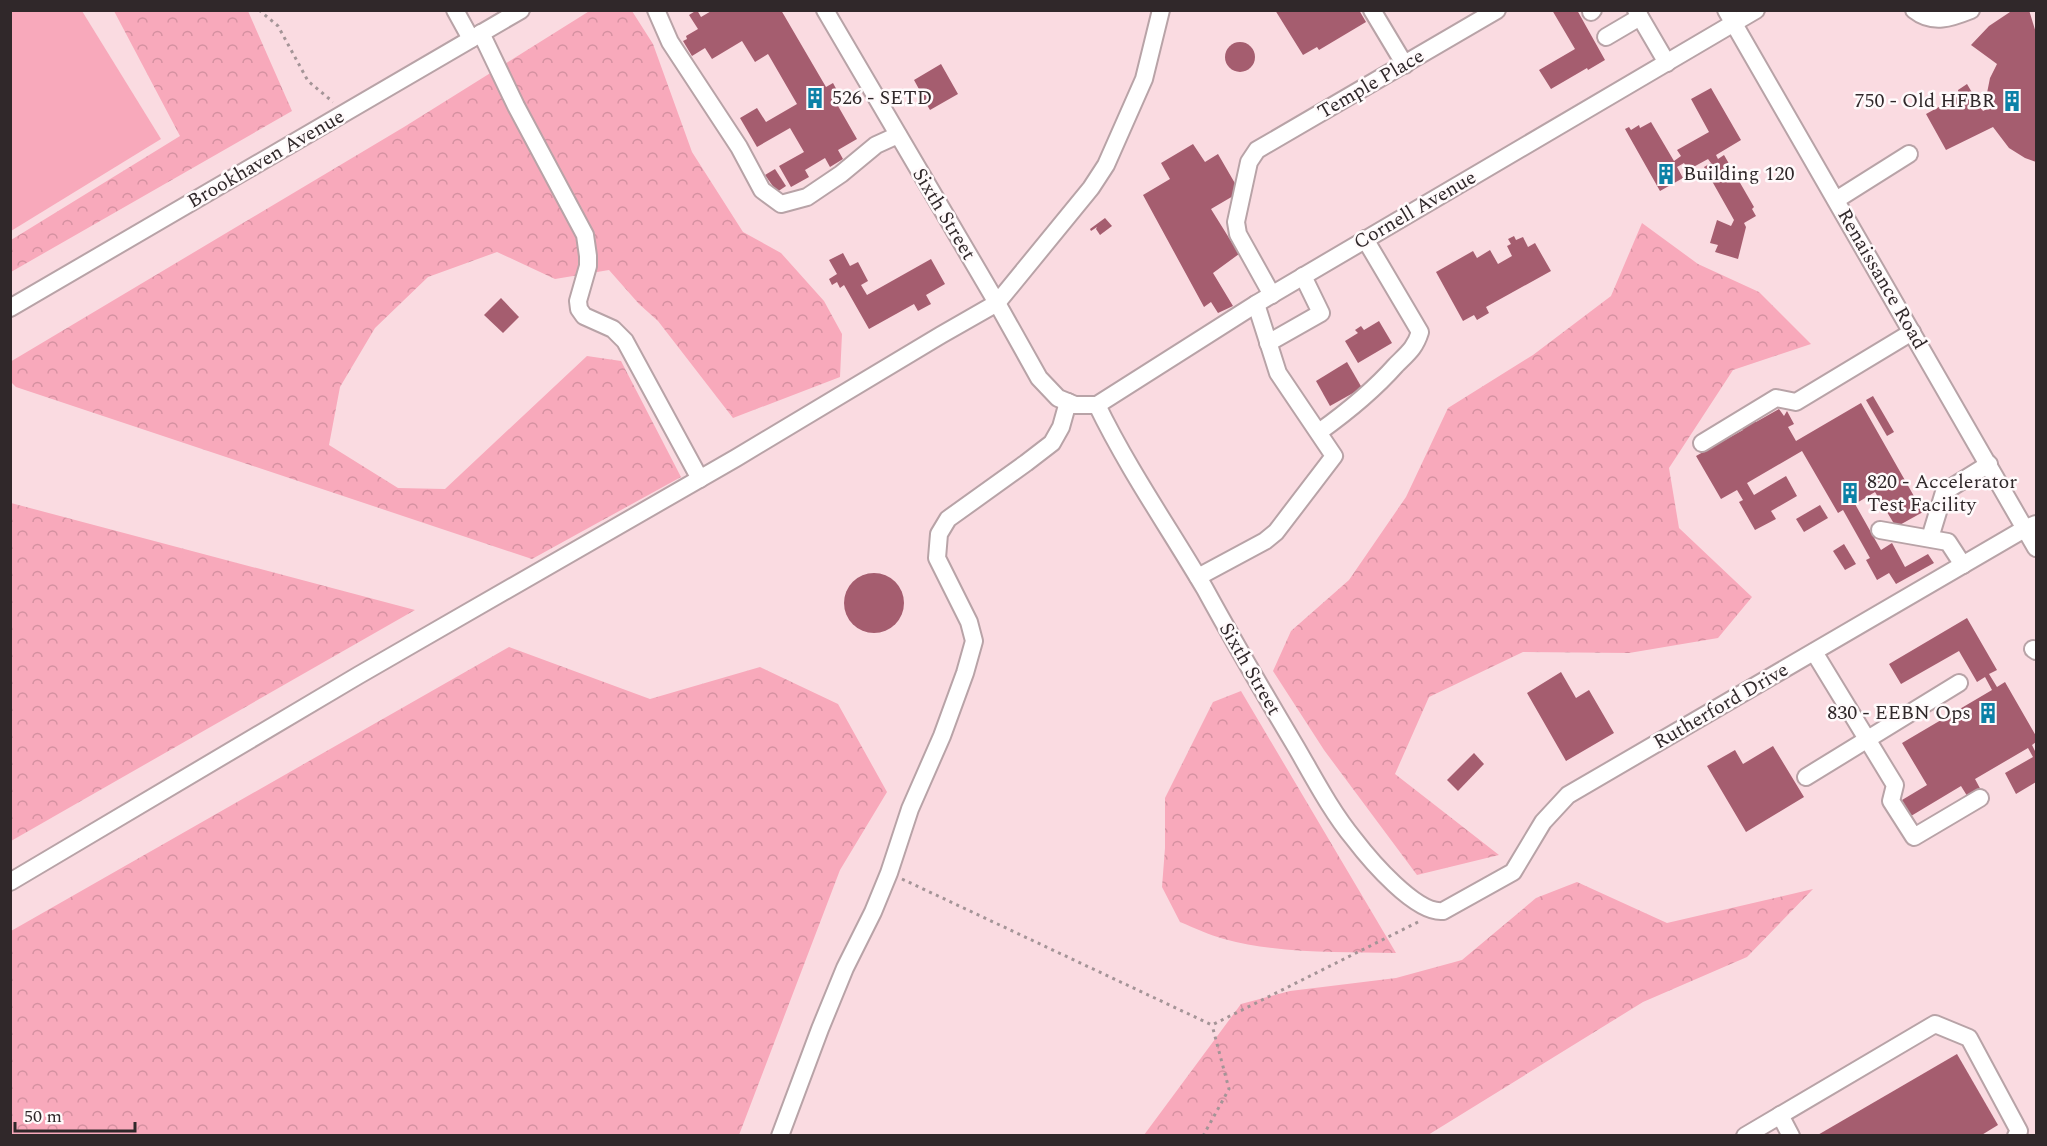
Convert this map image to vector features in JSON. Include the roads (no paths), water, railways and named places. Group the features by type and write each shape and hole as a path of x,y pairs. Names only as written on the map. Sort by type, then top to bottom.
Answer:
{"street":[{"path":"455,10 476,36 585,235 588,266 578,301 579,309 584,316 613,329 625,341 700,479"},
{"name":"Brookhaven Avenue","path":"10,308 521,10"},
{"path":"656,10 670,42 739,147 762,190 781,204 807,197 841,174 876,145 898,135"},
{"name":"Sixth Street","path":"825,10 1039,378 1058,398 1071,404"},
{"path":"10,882 349,681 700,479 997,303 1091,188 1106,165 1144,79 1161,10"},
{"path":"1372,10 1405,65"},
{"name":"Temple Place","path":"1272,295 1238,234 1236,215 1249,162 1261,147 1497,10"},
{"name":"Cornell Avenue","path":"1097,405 1256,304 1667,63 1730,17 1756,10"},
{"path":"1914,10 1918,14 1940,21 1971,10"},
{"path":"1606,38 1638,14 1667,63"},
{"name":"Renaissance Road","path":"1730,17 1989,465 2031,526 2037,548"},
{"path":"1836,200 1909,154"},
{"path":"1319,432 1378,385 1414,348 1420,332 1365,239"},
{"path":"1268,343 1322,313 1303,276"},
{"path":"1198,578 1265,541 1276,532 1334,456 1278,373 1256,304"},
{"path":"1702,443 1776,398 1796,402 1912,332"},
{"path":"780,1136 845,968 873,912 889,873 910,809 942,736 974,641 969,622 937,558 939,534 948,519 1052,442 1071,404 1097,405"},
{"name":"Sixth Street","path":"1097,405 1110,431 1327,799 1353,839 1396,885 1417,902 1434,911"},
{"path":"1930,538 1944,492 1989,465"},
{"name":"Rutherford Drive","path":"1434,911 1443,911 1514,872 1543,822 1568,795 2031,526"},
{"path":"1880,530 1948,542 1963,565"},
{"path":"1814,652 1895,785 1891,801 1914,837 1980,798"},
{"path":"1806,777 1959,682"},
{"path":"1745,1136 1935,1024 1969,1038 2019,1131 2016,1136"},
{"path":"1780,1115 1791,1136"}],"place":[{"name":"526 - SETD","path":"815,98"},
{"name":"750 - Old HFBR","path":"2012,101"},
{"name":"Building 120","path":"1666,174"},
{"name":"820 - Accelerator Test Facility","path":"1850,493"},
{"name":"830 - EEBN Ops","path":"1988,713"}]}
